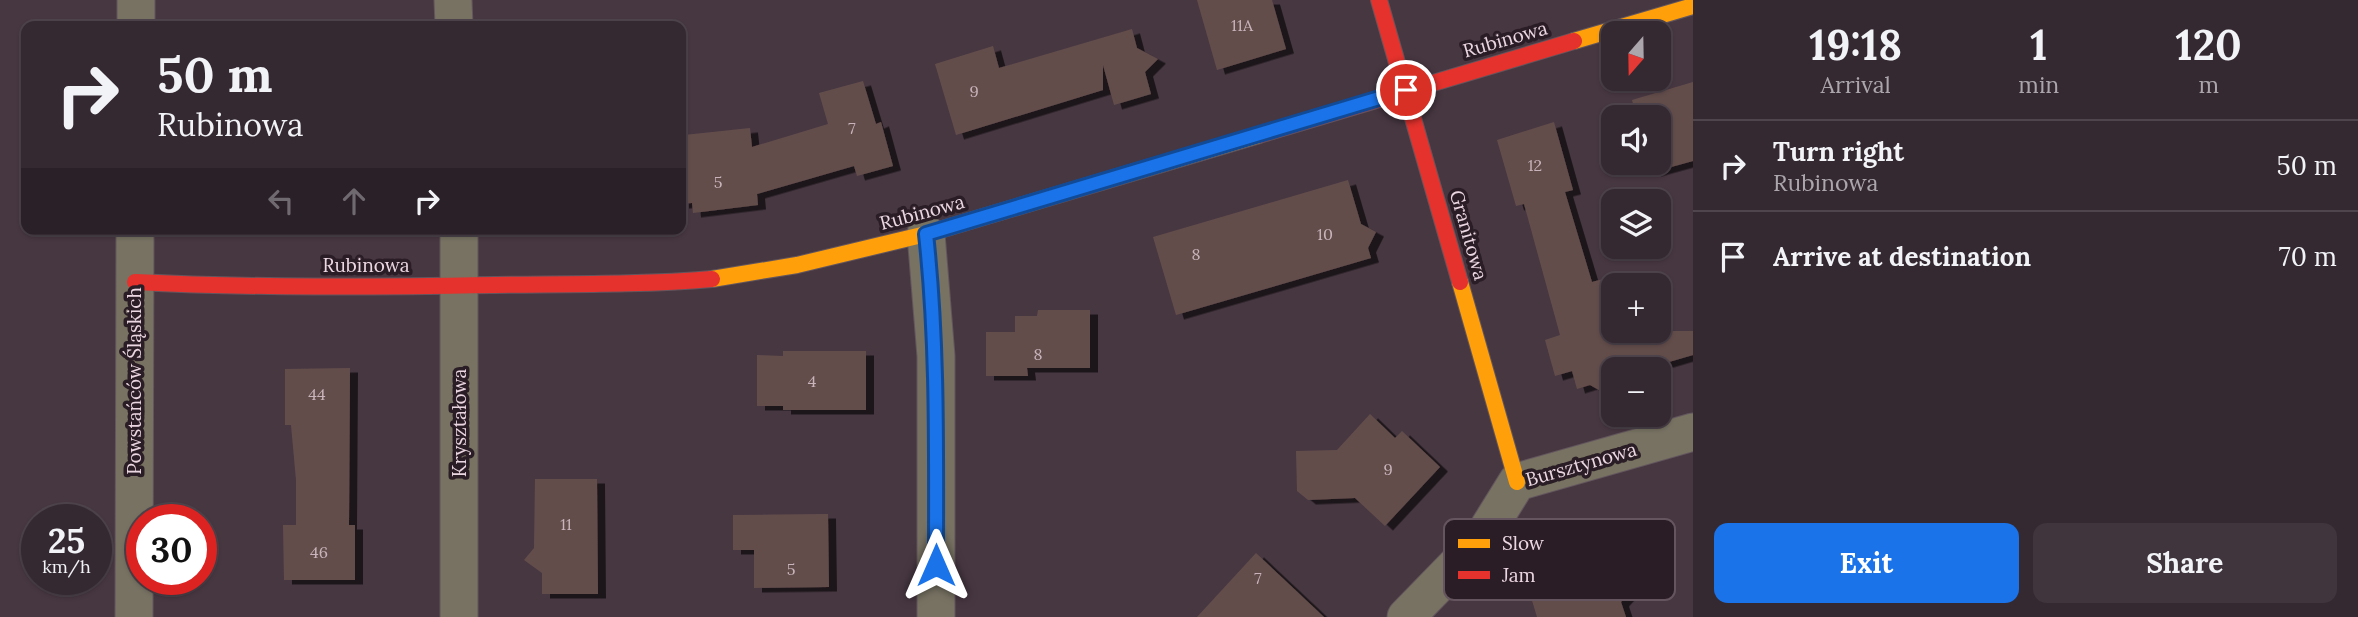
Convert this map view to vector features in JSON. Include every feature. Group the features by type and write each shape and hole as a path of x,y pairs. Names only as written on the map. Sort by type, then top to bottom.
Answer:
{"street":[{"path":"135,21 136,0"},
{"path":"453,0 454,21"},
{"name":"Granitowa","path":"1379,0 1517,482"},
{"name":"Rubinowa","path":"135,282 212,286 461,286 720,278 799,266 926,234 1693,6"},
{"path":"926,234 936,356 936,617"},
{"name":"Powstańców Śląskich","path":"134,617 135,235"},
{"name":"Kryształowa","path":"459,617 460,235"},
{"name":"Bursztynowa","path":"1494,519 1517,482 1693,432"},
{"name":"Bursztynowa","path":"1406,617 1444,578"}],"building":[{"path":"1197,0 1272,0 1286,49 1217,70"},
{"path":"1132,29 1137,48 1158,59 1145,72 1151,94 1114,105 1103,65 1103,90 956,135 935,64 993,46 999,68"},
{"path":"863,81 876,124 881,122 893,166 857,176 854,166 757,194 758,205 693,213 692,203 686,204 686,135 750,128 752,147 828,124 819,93"},
{"path":"1693,82 1693,161 1671,167 1671,105 1633,105 1632,100 1671,91 1671,88"},
{"path":"1554,122 1573,190 1565,192 1592,282 1601,280 1601,343 1671,343 1671,331 1693,331 1693,355 1671,361 1671,357 1601,357 1601,391 1590,385 1577,389 1572,371 1555,376 1545,340 1560,335 1524,204 1516,206 1497,140"},
{"path":"1348,180 1361,224 1376,232 1368,248 1371,258 1176,315 1153,237"},
{"path":"1038,310 1090,310 1090,368 1027,368 1028,376 986,376 986,332 1015,332 1015,316 1037,316"},
{"path":"783,351 866,351 866,410 783,410 783,406 757,406 757,355 783,356"},
{"path":"350,368 349,525 355,525 355,580 284,580 283,525 296,525 296,480 291,425 285,425 285,369"},
{"path":"1370,414 1395,438 1402,431 1440,467 1385,526 1355,498 1308,500 1297,491 1296,451 1337,450"},
{"path":"535,479 597,479 598,594 542,594 542,573 524,560 534,548"},
{"path":"828,514 829,587 754,588 754,550 733,550 733,515"},
{"path":"1256,553 1324,617 1197,617"},
{"path":"1532,600 1623,600 1621,602 1626,617 1537,617"}],"traffic: slow":[{"path":"1574,41 1693,6"},
{"path":"712,279 797,265 926,234 1259,135"},
{"path":"1460,282 1517,482"}],"traffic: jam":[{"path":"1379,0 1460,282"},
{"path":"1259,135 1574,41"},
{"path":"135,282 360,287 604,284 712,279"}],"route":[{"path":"936,565 936,356 926,234 1406,90"}]}
